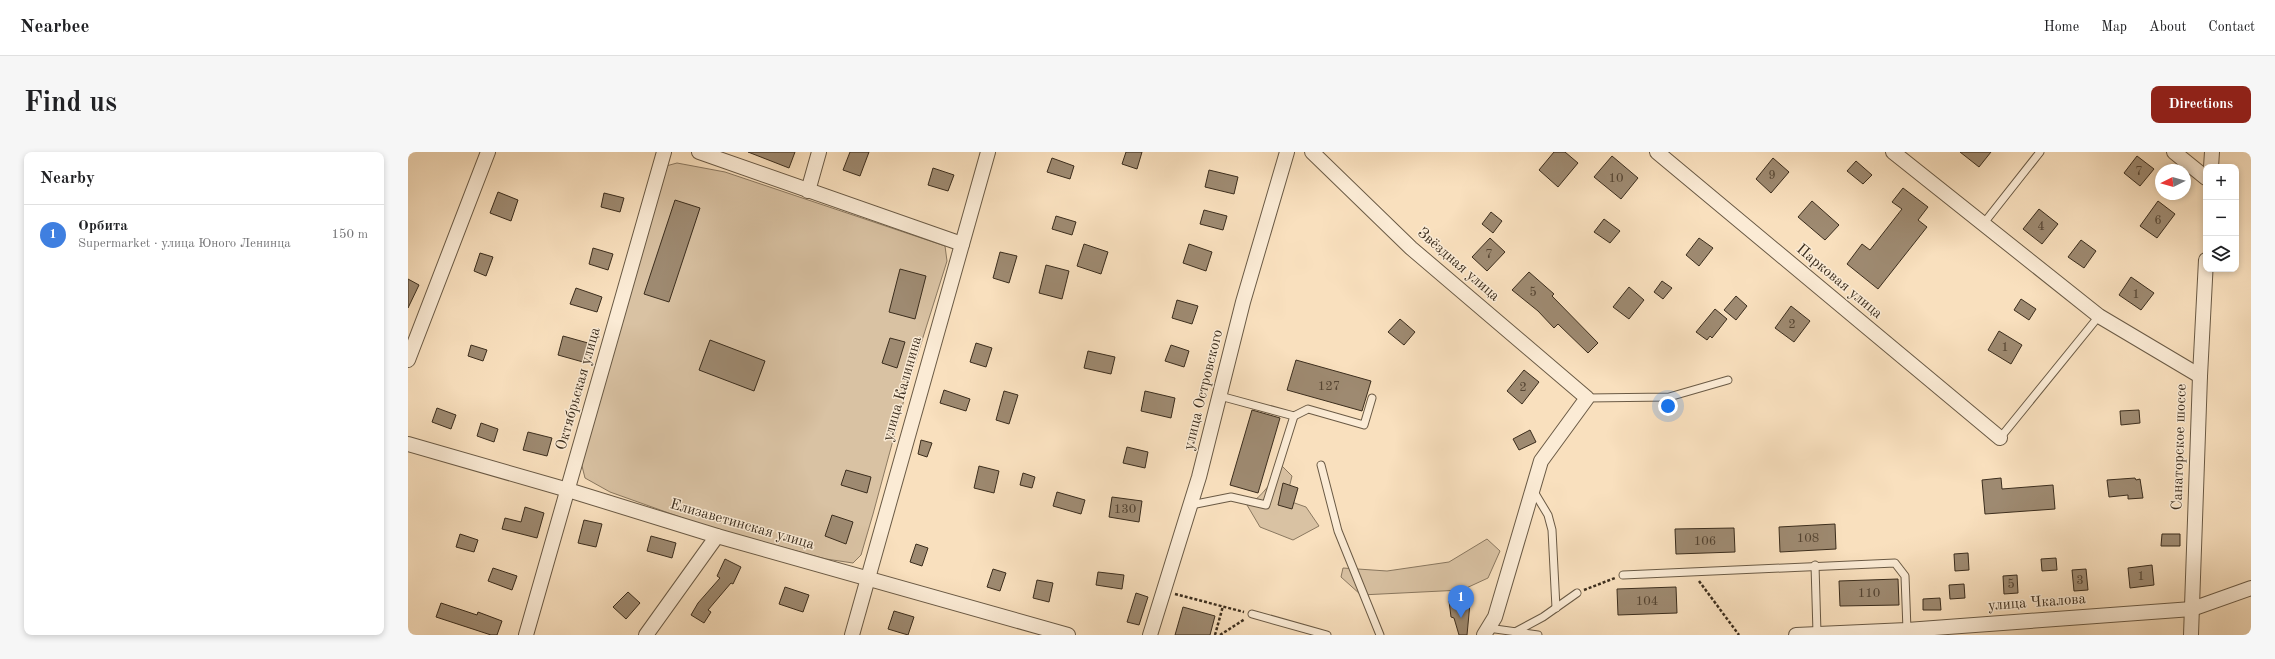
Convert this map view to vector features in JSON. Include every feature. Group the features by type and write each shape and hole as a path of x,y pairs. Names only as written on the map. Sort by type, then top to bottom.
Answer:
{"street":[{"path":"408,360 488,152"},
{"name":"Октябрьская улица","path":"526,635 664,152"},
{"path":"699,152 962,244"},
{"path":"808,190 819,152"},
{"name":"улица Калинина","path":"852,635 988,152"},
{"name":"улица Островского","path":"1150,635 1191,505 1243,302 1287,152"},
{"name":"Звёздная улица","path":"1312,152 1411,248 1587,398"},
{"name":"Парковая улица","path":"1657,152 2000,438"},
{"path":"1892,152 1984,223 2100,316 2200,376"},
{"path":"2174,152 2203,176"},
{"path":"2211,164 2212,152"},
{"name":"Санаторское шоссе","path":"2191,635 2200,376 2205,272"},
{"path":"1486,632 1495,617 1542,461 1587,398"},
{"name":"Елизаветинская улица","path":"408,444 568,490 718,536 1068,635"},
{"path":"646,635 718,536"},
{"name":"улица Чкалова","path":"1796,635 1817,633 1884,632 2192,609 2251,588"}],"lane":[{"path":"1984,223 2040,152"},
{"path":"2000,438 2100,316"},
{"path":"1587,398 1669,398 1728,380"},
{"path":"1220,396 1294,416 1308,409 1364,424 1372,398"},
{"path":"1191,505 1231,497 1266,505 1294,416"},
{"path":"1321,465 1338,531 1380,635"},
{"path":"1533,490 1548,515 1552,530 1556,608"},
{"path":"1623,575 1815,565 1895,563 1905,576 1907,630"},
{"path":"1815,565 1817,633"},
{"path":"1515,632 1556,608 1576,593"},
{"path":"1252,614 1327,635"},
{"path":"1486,632 1515,632 1538,635"}],"path":[{"path":"1692,572 1739,635"},
{"path":"1576,593 1623,575"},
{"path":"1164,590 1252,614"},
{"path":"1215,635 1223,606"},
{"path":"1220,635 1252,614"}],"shaded area":[{"path":"677,163 725,172 945,246 947,261 908,385 861,555 853,563 826,559 708,527 610,492 585,478 581,462 666,166"},
{"path":"1281,465 1292,476 1286,500 1306,507 1319,526 1293,540 1260,527 1247,505 1263,493"},
{"path":"1487,539 1500,551 1488,578 1462,590 1361,595 1341,577 1343,568 1387,571 1449,562"}],"building":[{"path":"748,152 795,152 789,168"},
{"path":"850,152 869,152 860,176 843,170"},
{"path":"1126,152 1142,152 1137,169 1122,164"},
{"path":"1554,152 1565,152 1578,163 1558,187 1539,170"},
{"path":"1960,152 1991,152 1979,167"},
{"path":"1612,156 1638,178 1621,199 1594,177"},
{"path":"2137,156 2154,169 2140,186 2124,173"},
{"path":"1052,158 1074,166 1070,179 1047,172"},
{"path":"1773,158 1789,172 1771,193 1756,179"},
{"path":"1856,161 1872,175 1863,184 1847,171"},
{"path":"933,168 954,175 948,191 928,185"},
{"path":"1209,170 1238,177 1234,194 1205,187"},
{"path":"1903,188 1928,207 1918,220 1927,227 1878,289 1847,264 1862,244 1870,250 1902,209 1892,202"},
{"path":"498,192 518,200 511,221 490,213"},
{"path":"604,193 624,198 620,212 601,207"},
{"path":"675,200 700,208 669,302 644,294"},
{"path":"1812,201 1839,225 1825,240 1798,217"},
{"path":"2158,201 2175,214 2157,238 2140,226"},
{"path":"2039,209 2058,224 2042,244 2023,229"},
{"path":"1204,210 1227,216 1223,230 1200,224"},
{"path":"1491,212 1502,221 1493,233 1482,224"},
{"path":"1056,216 1076,222 1072,235 1052,229"},
{"path":"1604,219 1620,231 1610,243 1594,232"},
{"path":"1490,238 1505,252 1487,271 1472,257"},
{"path":"1699,238 1713,248 1699,266 1686,255"},
{"path":"2081,240 2096,251 2084,268 2068,257"},
{"path":"1084,244 1108,252 1101,274 1077,266"},
{"path":"1189,244 1212,252 1206,271 1183,263"},
{"path":"593,248 613,254 608,270 589,264"},
{"path":"1000,252 1017,256 1009,283 993,278"},
{"path":"480,253 493,257 486,276 474,271"},
{"path":"1046,265 1069,271 1062,299 1039,293"},
{"path":"900,269 926,276 915,319 889,312"},
{"path":"1529,272 1554,294 1552,296 1598,343 1588,353 1558,324 1554,328 1538,311 1512,290"},
{"path":"2131,277 2154,293 2141,310 2119,295"},
{"path":"408,279 419,285 408,308"},
{"path":"1662,281 1672,288 1663,299 1654,292"},
{"path":"1629,287 1644,300 1629,319 1613,307"},
{"path":"576,288 602,297 597,312 570,304"},
{"path":"1736,296 1747,306 1736,320 1724,310"},
{"path":"2021,299 2036,309 2029,320 2014,310"},
{"path":"1177,300 1198,306 1192,324 1172,318"},
{"path":"1791,306 1810,321 1794,342 1775,328"},
{"path":"1715,309 1727,319 1712,338 1710,336 1707,340 1696,332"},
{"path":"1400,319 1415,332 1404,345 1388,332"},
{"path":"1999,331 2022,345 2011,364 1988,350"},
{"path":"563,336 588,343 583,362 558,355"},
{"path":"890,338 905,342 897,368 882,363"},
{"path":"710,340 765,361 754,391 699,370"},
{"path":"976,343 992,348 986,367 970,362"},
{"path":"471,345 487,350 483,361 468,356"},
{"path":"1171,345 1189,351 1184,367 1165,361"},
{"path":"1088,351 1115,357 1111,374 1084,368"},
{"path":"1296,360 1371,381 1362,411 1287,390"},
{"path":"1524,370 1539,382 1522,404 1507,391"},
{"path":"944,390 970,399 966,411 940,403"},
{"path":"1004,391 1018,395 1009,424 996,420"},
{"path":"1145,391 1175,398 1171,418 1141,411"},
{"path":"437,408 456,415 451,429 432,422"},
{"path":"1252,410 1280,418 1258,493 1230,485"},
{"path":"2139,410 2140,423 2121,425 2120,411"},
{"path":"481,423 498,429 494,442 477,436"},
{"path":"1530,430 1536,442 1519,450 1513,439"},
{"path":"528,432 552,438 547,456 523,450"},
{"path":"921,440 932,443 927,457 918,454"},
{"path":"1127,447 1148,452 1145,468 1123,463"},
{"path":"979,466 999,471 994,493 974,488"},
{"path":"846,470 871,477 867,493 841,485"},
{"path":"1023,473 1035,477 1032,488 1020,485"},
{"path":"2001,478 2002,489 2053,485 2055,509 1985,514 1982,480"},
{"path":"2135,478 2136,480 2140,479 2143,498 2128,499 2128,495 2109,497 2107,480"},
{"path":"1283,483 1298,488 1292,509 1278,505"},
{"path":"1057,492 1085,500 1081,514 1053,506"},
{"path":"1112,497 1142,501 1139,522 1109,517"},
{"path":"525,507 544,513 537,538 502,529 505,518 521,522"},
{"path":"832,515 853,522 846,544 825,536"},
{"path":"584,520 602,524 596,547 578,543"},
{"path":"1835,524 1836,549 1780,552 1779,527"},
{"path":"1734,528 1735,552 1676,554 1675,529"},
{"path":"460,534 478,540 474,552 456,547"},
{"path":"2162,534 2180,534 2180,546 2161,546"},
{"path":"651,536 676,543 672,558 647,551"},
{"path":"916,544 928,548 922,566 910,562"},
{"path":"1968,553 1969,570 1955,571 1954,554"},
{"path":"2056,558 2057,570 2042,571 2041,559"},
{"path":"725,559 741,567 733,584 731,583 708,610 711,612 704,623 691,615 698,603 720,578 717,576"},
{"path":"2152,565 2154,585 2130,588 2128,568"},
{"path":"493,568 517,576 512,590 488,581"},
{"path":"993,569 1006,573 1000,591 987,587"},
{"path":"2086,569 2088,590 2074,591 2072,570"},
{"path":"1098,572 1124,575 1122,589 1096,585"},
{"path":"2017,575 2018,593 2004,594 2003,576"},
{"path":"1898,579 1899,605 1840,606 1839,581"},
{"path":"1037,580 1053,583 1049,602 1033,598"},
{"path":"1964,584 1965,598 1950,599 1949,585"},
{"path":"785,587 809,595 803,612 779,604"},
{"path":"1676,587 1677,613 1618,615 1617,589"},
{"path":"628,592 640,603 626,619 613,607"},
{"path":"1136,593 1148,597 1139,625 1127,622"},
{"path":"1940,598 1941,610 1923,610 1923,599"},
{"path":"1449,601 1470,603 1467,635 1459,635 1454,618 1451,617"},
{"path":"441,603 477,615 478,612 502,621 497,635 491,635 436,617"},
{"path":"1183,607 1215,616 1210,635 1175,635"},
{"path":"894,611 914,617 908,635 888,629"}],"place":[{"name":"Орбита","path":"1461,618"}]}
